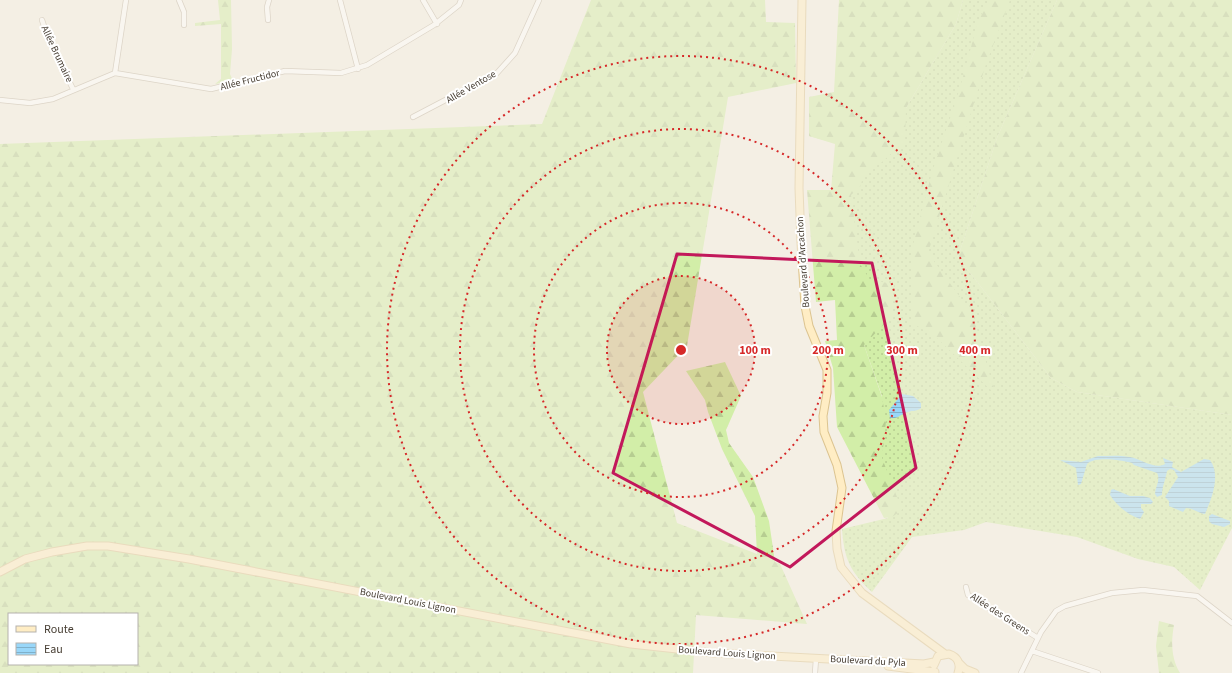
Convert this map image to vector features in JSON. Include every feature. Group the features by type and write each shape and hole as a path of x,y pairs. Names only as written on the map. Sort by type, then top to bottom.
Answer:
{"main road":[{"name":"Boulevard d'Arcachon","path":"802,0 798,188 805,306 809,326 827,370 827,393 823,416 824,432 837,465 842,488 836,531 837,549 841,567 862,593 931,642 945,654 955,657 959,663"},
{"name":"Boulevard Louis Lignon","path":"0,572 25,559 52,552 87,546 108,546 189,559 631,644 714,653 818,659"},
{"path":"931,642 935,649 935,673"},
{"path":"935,660 945,654"},
{"name":"Boulevard du Pyla","path":"818,659 924,664 935,660"},
{"name":"Boulevard du Pyla","path":"818,659 935,673"},
{"path":"958,673 959,663"},
{"path":"959,663 965,669 975,673"}],"street":[{"path":"0,100 30,103 53,99 73,89 114,73 126,0"},
{"path":"179,0 184,12 184,25"},
{"path":"268,0 268,20"},
{"path":"340,0 358,69"},
{"path":"424,0 437,24"},
{"name":"Allée Fructidor","path":"114,73 212,89 285,71 341,73 367,65 437,24 459,5 461,0"},
{"name":"Allée Ventose","path":"412,117 497,73 515,53 538,0"},
{"name":"Allée Brumaire","path":"42,20 48,38 73,89"},
{"name":"Allée des Greens","path":"966,587 968,595 1038,638"},
{"path":"1021,673 1038,638 1052,615 1060,608 1112,593 1131,590 1156,590 1198,596 1232,623"},
{"path":"1032,651 1098,673"},
{"path":"815,673 818,659"}],"highlighted area":[{"path":"677,254 872,263 916,468 790,567 613,473"}],"green space":[{"path":"218,0 231,0 232,49 230,74 233,81 215,84 221,79 221,24 195,26 195,23 220,20"},
{"path":"591,0 765,0 766,22 795,23 796,83 728,97 687,346 643,392 677,523 757,554 755,516 722,449 705,400 686,371 725,362 741,396 726,430 729,443 753,477 769,521 775,562 780,564 807,624 696,615 693,673 0,673 0,144 542,124"},
{"path":"839,0 963,0 956,24 906,108 905,141 882,162 864,174 860,187 851,195 860,264 870,280 894,284 891,317 864,345 882,397 886,421 882,458 902,510 892,517 884,518 837,427 833,368 825,341 837,340 835,300 816,302 807,190 831,190 835,144 809,136 809,97 834,92"},
{"path":"963,0 1057,0 997,138 958,257 1051,378 1077,392 1232,415 1232,528 1200,590 1174,567 1138,559 1077,537 986,522 964,530 912,537 872,592 858,578 850,564 844,548 842,529 888,518 878,494 882,396 864,345 835,143 809,136 809,97 906,108 956,24"},
{"path":"989,0 1010,0 985,67 928,253 973,315 995,394 938,339 911,322 911,253 932,172 960,88 978,21"},
{"path":"1057,0 1232,0 1232,415 1077,392 1051,378 958,257 997,138"},
{"path":"1159,621 1174,625 1172,650 1180,673 1159,673 1156,646"}],"water":[{"path":"902,394 913,396 921,403 921,408 895,418 890,418 889,410"},
{"path":"1098,456 1130,457 1157,466 1165,464 1163,458 1173,462 1172,467 1181,472 1204,459 1210,460 1215,473 1215,479 1213,494 1205,514 1189,508 1186,508 1183,512 1169,506 1169,501 1165,497 1178,477 1174,470 1170,469 1167,471 1162,495 1157,497 1155,494 1158,481 1157,473 1132,463 1108,459 1091,462 1087,464 1081,484 1078,485 1076,468 1060,460 1081,462"},
{"path":"1113,489 1130,496 1143,496 1150,498 1153,502 1151,504 1141,504 1141,508 1144,512 1140,519 1131,515 1116,503 1110,495 1111,490"},
{"path":"1212,514 1230,521 1230,524 1224,527 1212,524 1209,521 1209,516"}]}
